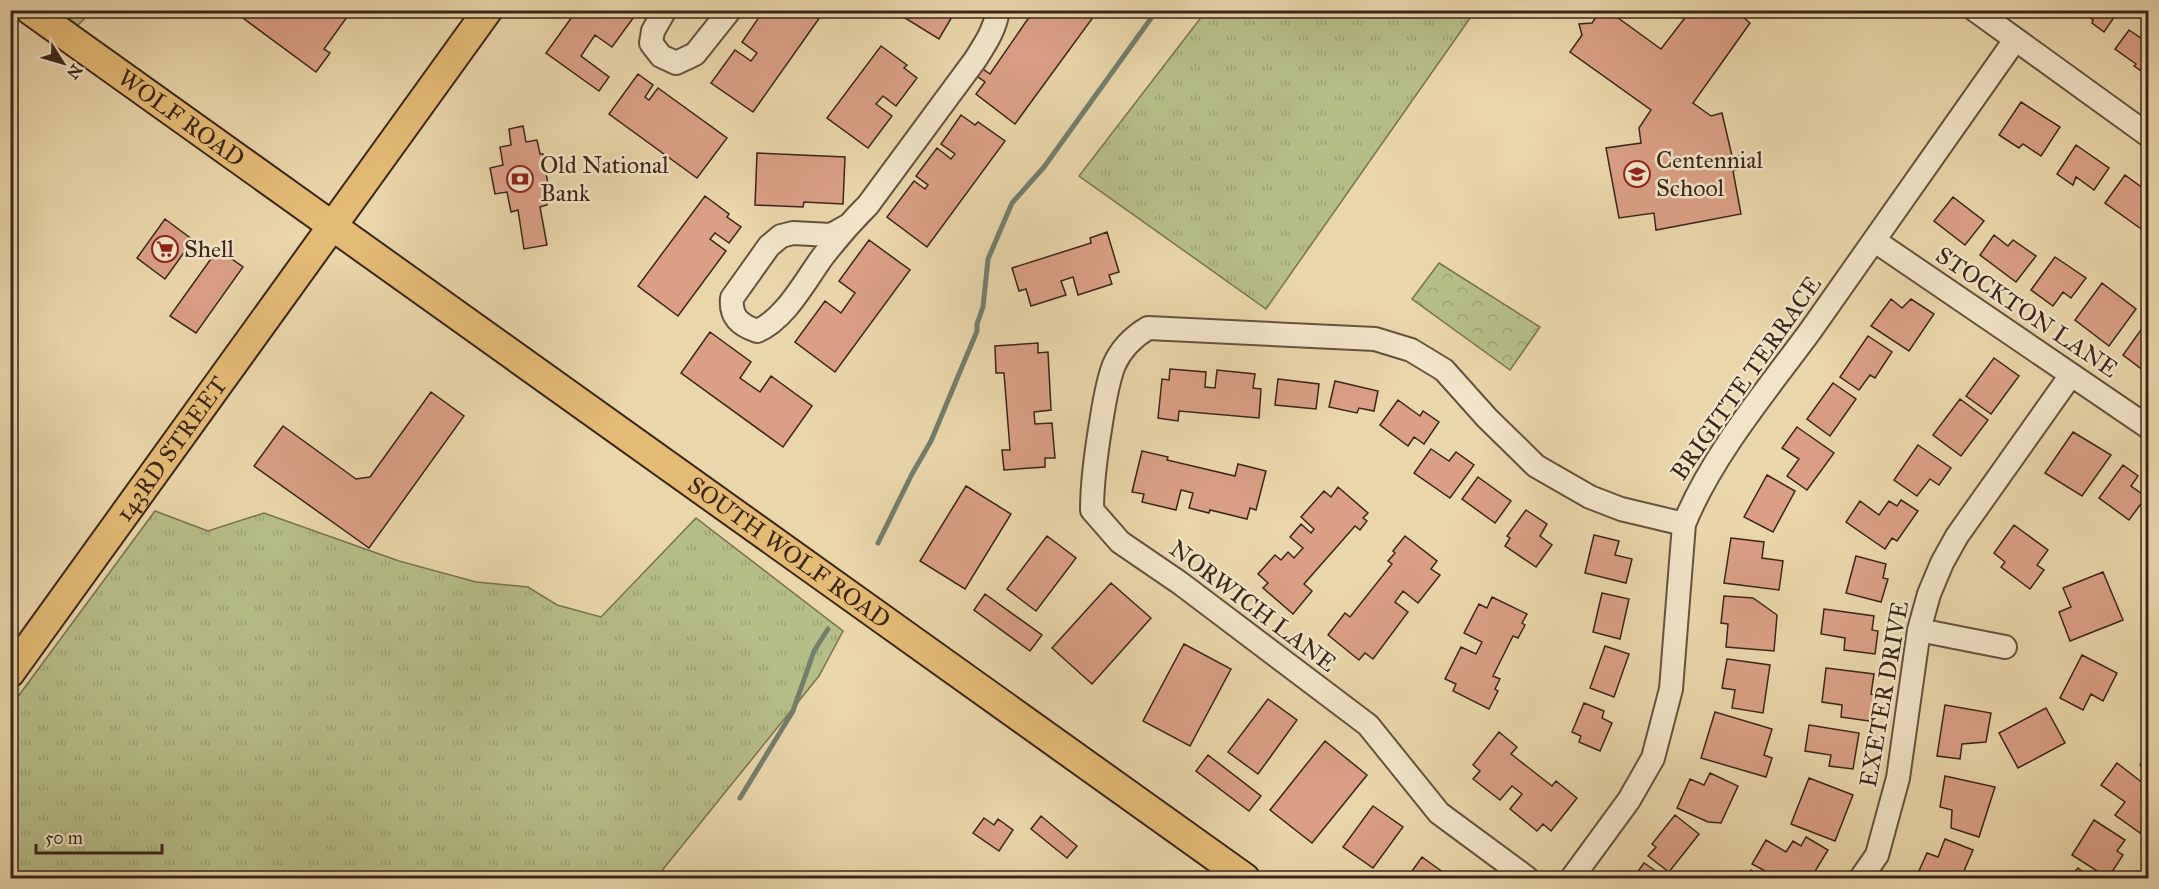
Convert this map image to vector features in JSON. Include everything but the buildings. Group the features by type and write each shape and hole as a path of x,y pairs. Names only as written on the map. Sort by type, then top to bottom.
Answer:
{"main road":[{"name":"WOLF ROAD","path":"30,10 333,227"},
{"name":"143RD STREET","path":"10,673 488,10"},
{"name":"SOUTH WOLF ROAD","path":"333,227 1245,879"}],"street":[{"path":"665,10 653,31 651,43 661,56 676,63 696,54 730,10"},
{"path":"847,226 831,236 793,233 781,236 769,246 732,298 733,315 738,322 757,331 776,321 847,226 868,205 975,60 987,41 998,10"},
{"path":"1974,10 2148,135"},
{"name":"BRIGITTE TERRACE","path":"1572,879 1629,800 1653,758 1671,689 1684,524 1691,506 1720,457 2015,40"},
{"name":"STOCKTON LANE","path":"1875,241 2148,427"},
{"name":"NORWICH LANE","path":"1527,879 1439,813 1368,725 1180,584 1120,542 1092,510 1092,480 1105,400 1114,364 1135,336 1148,328 1375,339 1411,350 1444,370 1487,418 1536,466 1590,497 1621,509 1684,524"},
{"name":"EXETER DRIVE","path":"1861,879 1877,855 1898,778 1919,630 1929,594 1942,562 2072,375"},
{"path":"1919,630 2005,647"}],"green space":[{"path":"58,11 92,11 78,25"},
{"path":"1206,11 1475,11 1266,309 1079,176"},
{"path":"1439,263 1540,327 1510,370 1412,299"},
{"path":"155,511 208,531 264,513 399,561 476,582 528,587 557,605 601,617 696,518 843,631 819,676 656,878 11,878 11,706"}],"waterway":[{"path":"878,543 931,441 977,331 983,307 988,259 1012,203 1044,167 1157,10"},
{"path":"740,798 793,711 814,651 828,629"}],"place":[{"name":"Centennial School","path":"1637,174"},
{"name":"Old National Bank","path":"520,179"},
{"name":"Shell","path":"165,249"}]}
